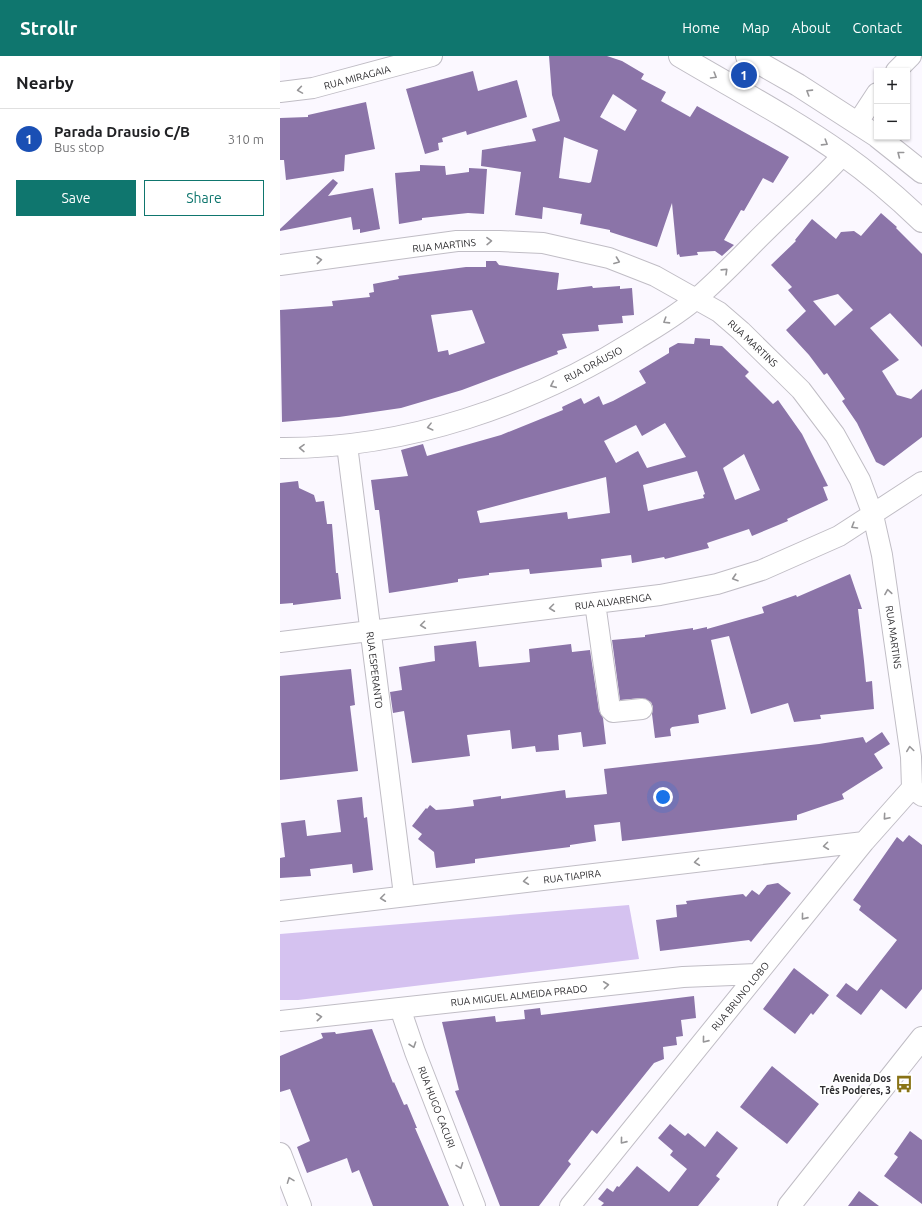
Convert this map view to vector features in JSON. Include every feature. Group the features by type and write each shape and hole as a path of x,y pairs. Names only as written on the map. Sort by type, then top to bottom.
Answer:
{"main road":[{"path":"680,56 782,116 843,155 883,186 922,221"},
{"path":"747,56 858,122 874,134"},
{"path":"882,140 922,172"},
{"path":"789,1206 922,1038"},
{"path":"280,1154 300,1206"}],"street":[{"name":"RUA MIRAGAIA","path":"280,92 313,88 432,56"},
{"path":"899,68 911,56"},
{"path":"858,122 874,98"},
{"name":"RUA DRÁUSIO","path":"280,448 309,448 347,445 410,432 480,414 529,395 574,375 618,351 670,319 697,298 843,155"},
{"name":"RUA MARTINS","path":"280,265 457,241 543,243 609,258 655,276 697,298 719,312 741,331 801,390 835,435 860,480 873,515 882,555 917,792"},
{"name":"RUA ESPERANTO","path":"347,445 404,895"},
{"name":"RUA ALVARENGA","path":"280,642 660,595 717,584 762,570 839,536 922,482"},
{"path":"595,603 610,709 613,712 642,709"},
{"name":"RUA BRUNO LOBO","path":"570,1206 864,842 917,792"},
{"name":"RUA TIAPIRA","path":"280,911 404,895 864,842"},
{"name":"RUA MIGUEL ALMEIDA PRADO","path":"280,1021 683,977 757,974"},
{"name":"RUA HUGO CACURI","path":"400,1008 415,1052 476,1206"}],"shaded area":[{"path":"629,905 639,959 298,1000 280,1000 280,934"}],"building":[{"path":"549,56 607,56 622,61 644,74 641,79 666,92 661,101 690,117 697,106 789,157 773,183 763,178 744,211 741,210 724,240 734,245 722,256 715,251 697,252 698,255 680,257 679,254 677,255 672,203 657,247 610,232 610,230 580,224 582,214 543,207 542,219 515,215 521,172 481,166 482,150 536,141 532,129 560,121 552,95","holes":["613,94 637,110 625,131 600,117","564,137 598,150 591,182 589,183 559,178"]},
{"path":"473,71 478,91 517,80 527,117 467,135 466,131 442,138 443,142 438,143 439,150 425,154 406,89"},
{"path":"366,102 375,149 345,155 344,171 286,180 284,160 280,160 280,118 308,117 308,115"},
{"path":"420,165 445,166 446,175 469,172 469,168 487,169 484,214 468,213 422,218 422,220 399,224 395,173 420,171"},
{"path":"333,179 338,183 328,196 373,188 380,229 360,233 360,229 353,230 351,217 280,231 280,229"},
{"path":"881,213 897,227 896,228 922,254 922,347 890,313 870,328 899,360 882,371 897,395 911,399 922,389 922,437 884,466 876,462 857,423 842,401 845,399 827,373 824,375 809,355 786,330 806,311 788,290 792,287 771,265 796,241 795,240 812,219 836,239 841,232 854,231 861,236","holes":["838,294 853,310 835,326 813,301"]},
{"path":"486,261 496,261 499,265 559,273 557,290 592,286 593,288 620,286 620,289 632,288 634,315 622,316 623,323 598,325 599,331 562,334 567,348 557,351 558,354 462,390 401,408 339,417 282,422 280,310 333,306 332,301 370,297 369,293 374,292 373,284 399,279 398,276 466,267 486,267","holes":["472,310 485,343 449,355 448,350 438,352 431,315"]},
{"path":"695,338 710,339 710,345 722,346 749,372 745,376 773,404 778,400 802,434 828,486 823,487 828,500 787,519 788,521 752,536 749,529 707,543 709,548 665,559 664,557 632,563 631,555 601,559 602,567 530,574 529,569 489,573 489,575 458,579 458,582 389,593 379,510 375,510 371,480 408,476 401,450 423,444 427,456 501,435 563,410 562,407 581,398 584,404 599,396 603,405 646,383 639,371 669,353 669,348 678,343 694,344","holes":["665,423 686,457 647,468 638,451 616,463 604,441 636,425 642,436","744,454 760,490 735,500 723,468","697,471 705,494 703,495 704,498 648,511 643,485","606,477 610,513 568,519 567,512 480,523 477,511"]},
{"path":"298,481 299,488 314,495 316,502 324,501 327,524 332,524 336,573 338,573 341,599 293,605 293,603 280,604 280,483"},
{"path":"850,574 862,609 858,609 866,682 872,681 874,709 820,715 821,719 794,722 788,703 751,714 729,636 711,640 726,709 698,715 699,723 672,727 670,729 671,736 655,738 652,714 653,707 651,702 641,698 620,700 612,640 645,637 645,635 693,628 693,630 707,627 707,629 764,613 762,607 796,595 797,597"},
{"path":"476,641 479,667 530,662 529,649 571,644 572,652 590,650 599,711 603,718 606,744 583,747 581,732 558,735 559,750 536,752 535,746 512,749 510,730 467,735 470,756 412,763 404,711 393,713 390,692 402,690 399,667 435,661 434,646"},
{"path":"351,669 355,705 350,706 358,771 280,780 280,676"},
{"path":"882,732 890,744 874,754 883,768 842,794 844,799 797,815 797,820 622,841 620,822 594,825 596,841 570,845 570,847 475,859 475,863 436,868 434,852 418,839 422,834 412,826 430,805 436,810 449,809 474,806 473,800 501,796 501,799 565,790 566,798 607,794 604,769 819,744 863,737 866,743"},
{"path":"362,797 364,818 367,817 373,870 353,873 352,864 310,869 311,876 280,878 280,858 285,857 281,823 305,820 307,836 341,832 337,800"},
{"path":"909,835 922,845 922,989 906,1009 881,989 861,1015 836,996 846,983 857,991 897,940 859,910 861,906 853,900 897,837 903,842"},
{"path":"778,883 791,893 751,942 749,940 660,951 656,920 677,917 676,905 687,904 686,901 743,894 746,897 752,890 759,895 767,885"},
{"path":"794,968 829,995 813,1015 811,1013 795,1034 763,1009"},
{"path":"694,996 696,1018 681,1020 683,1036 676,1037 677,1045 663,1047 664,1059 654,1063 597,1134 592,1130 568,1161 571,1164 539,1206 500,1206 455,1091 459,1090 442,1022 495,1016 496,1022 525,1019 524,1010 540,1008 541,1015"},
{"path":"372,1029 393,1083 394,1082 404,1105 407,1104 417,1128 415,1128 449,1206 373,1206 359,1170 352,1173 347,1158 307,1173 297,1147 310,1141 290,1089 280,1092 280,1056 323,1038 321,1033 335,1032 336,1034"},
{"path":"772,1066 819,1104 787,1144 740,1107"},
{"path":"670,1124 685,1136 688,1133 705,1147 717,1131 738,1148 716,1176 720,1179 698,1206 601,1206 604,1203 598,1199 607,1188 613,1192 637,1166 669,1192 687,1169 670,1155 673,1151 658,1138"},
{"path":"910,1131 922,1140 922,1204 884,1176 898,1157 894,1154"},
{"path":"859,1191 879,1206 848,1206"}],"place":[{"name":"Parada Drausio C/B","path":"744,75"},
{"name":"Avenida Dos Três Poderes, 3","path":"904,1084"}]}
